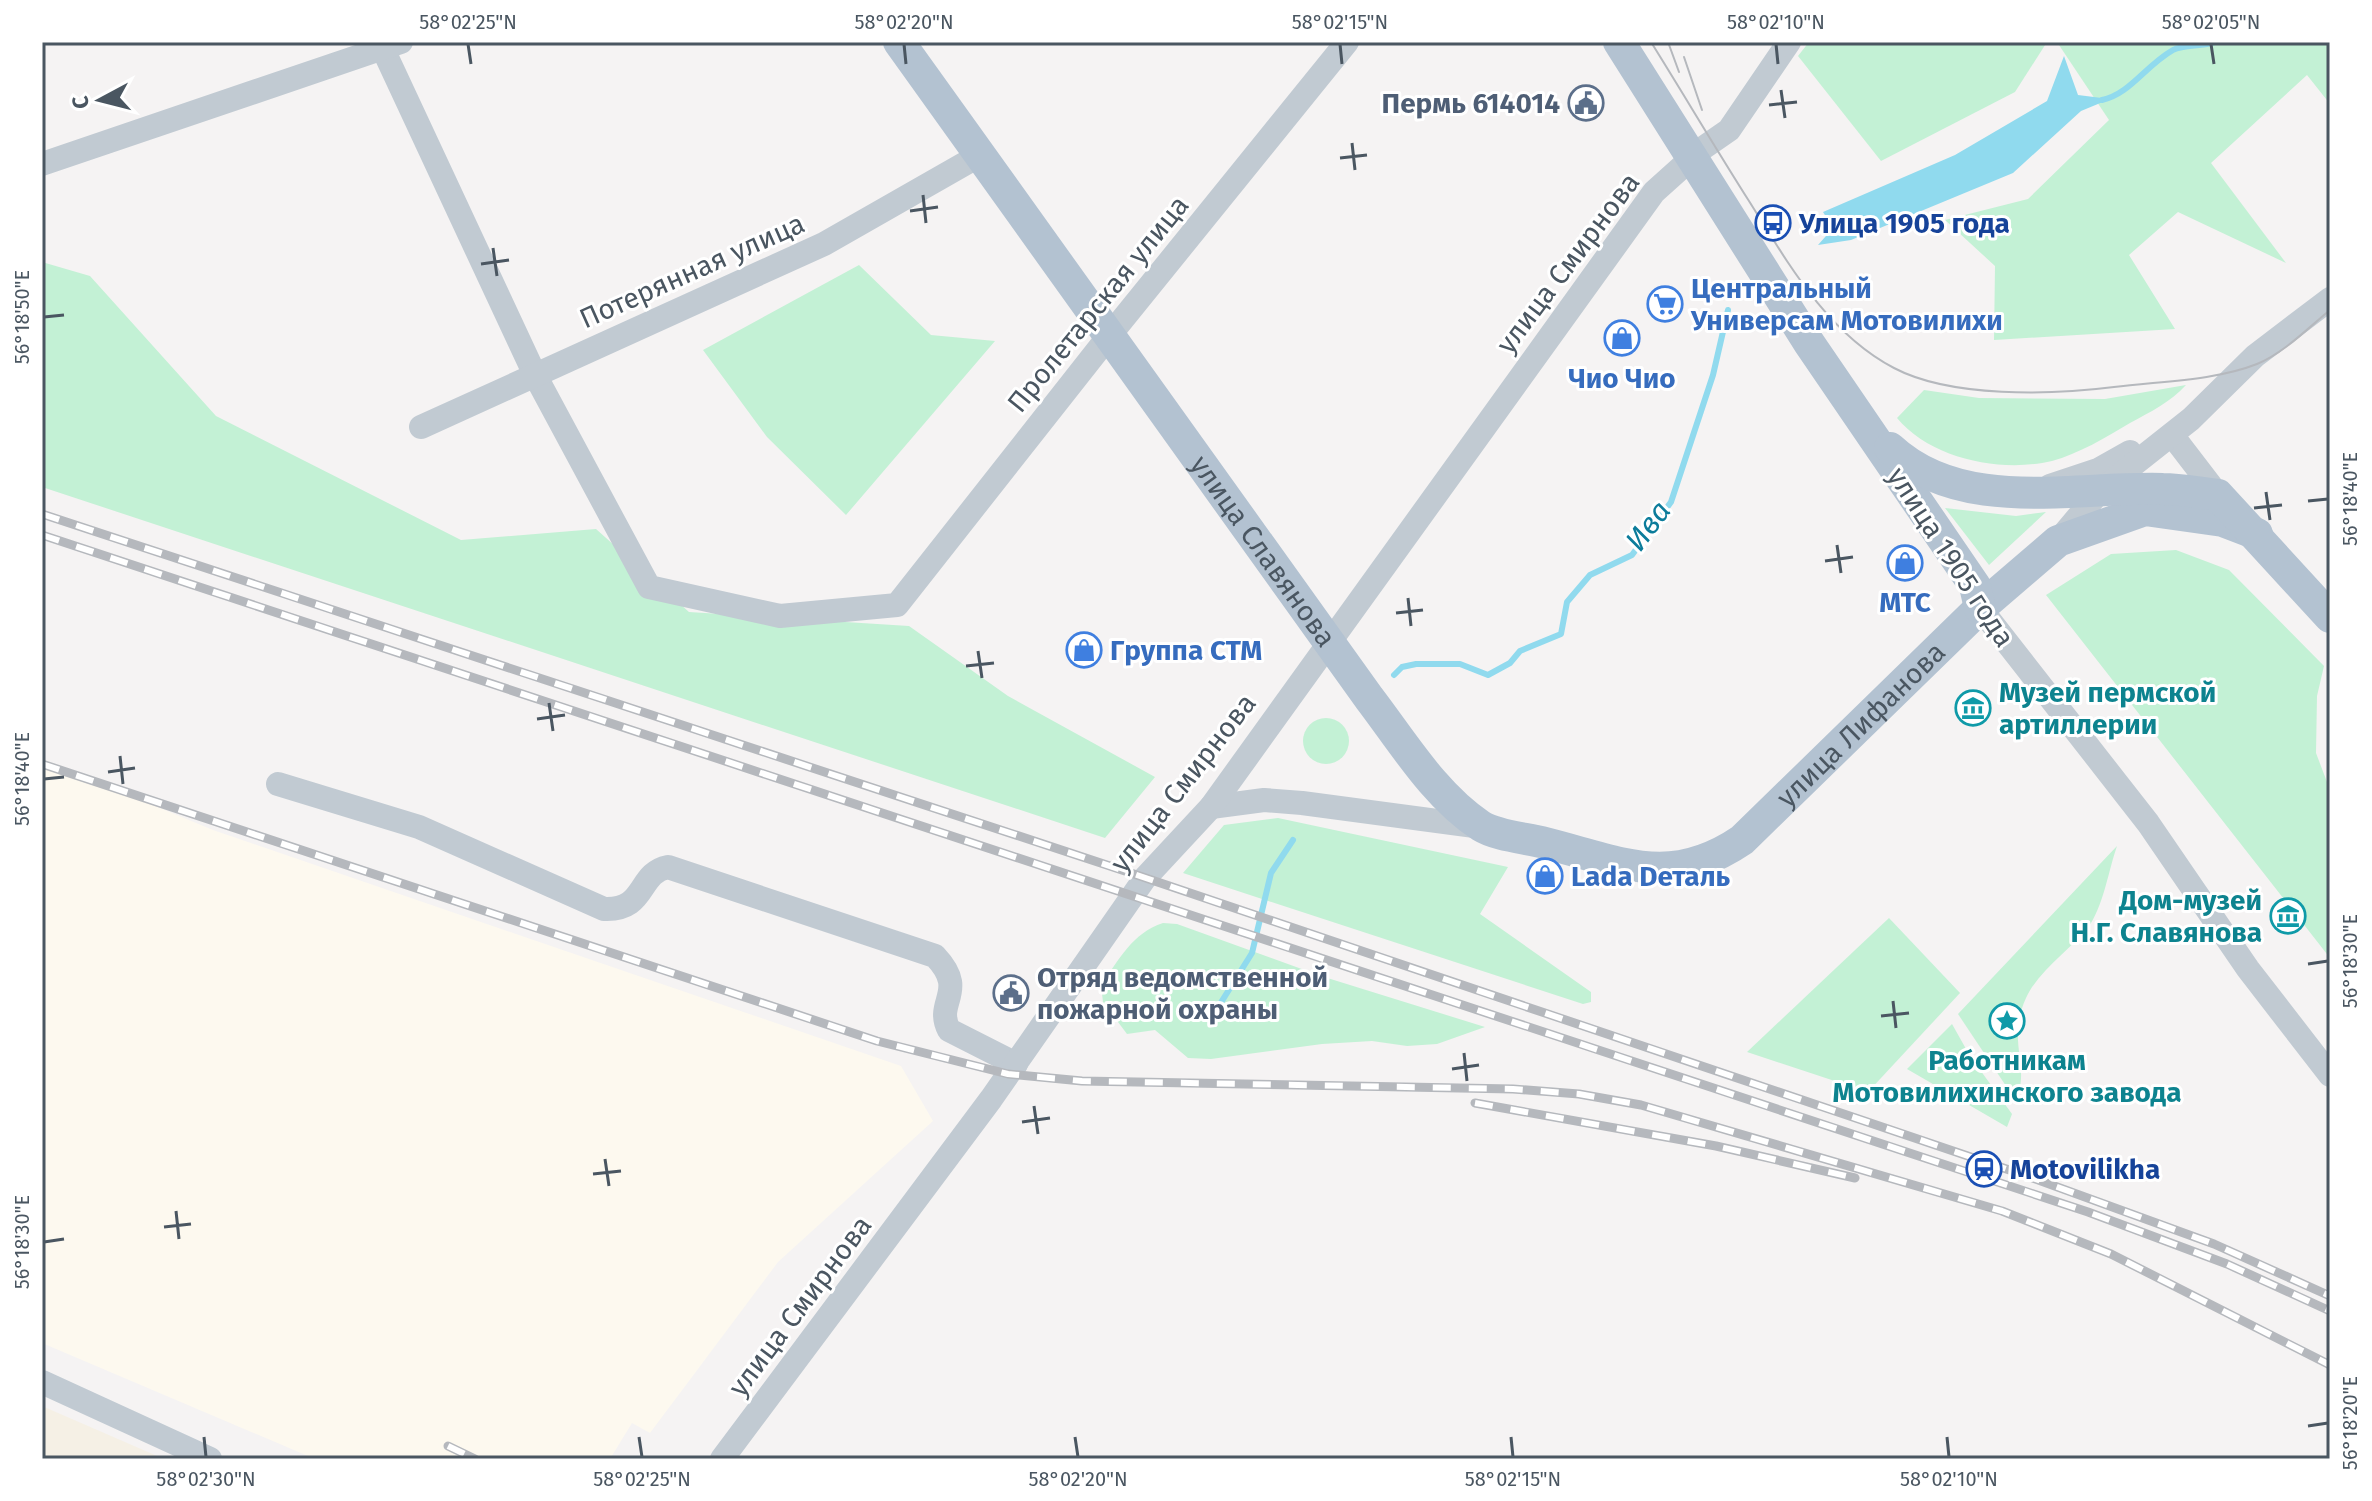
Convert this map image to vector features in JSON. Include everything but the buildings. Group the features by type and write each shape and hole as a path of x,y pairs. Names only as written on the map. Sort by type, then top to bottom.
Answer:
{"main road":[{"name":"улица Славянова","path":"899,42 1329,642 1426,773 1454,803 1483,828 1649,870 1703,862 1742,840"},
{"name":"улица 1905 года","path":"1619,42 1861,422 1975,586 1980,608"},
{"name":"улица 1905 года","path":"1861,422 1901,458 1928,475 1960,486 2027,492 2163,489 2218,495"},
{"path":"2218,495 2330,617"},
{"path":"2058,541 2145,510 2223,521 2257,534"},
{"name":"улица Лифанова","path":"1742,840 1980,608 2058,541"}],"street":[{"name":"Пролетарская улица","path":"535,375 649,587 780,616 897,605 1347,42"},
{"name":"улица Смирнова","path":"722,1459 1016,1064 1145,878 1211,807 1654,192 1729,130 1789,42"},
{"path":"42,164 392,45 535,375"},
{"name":"Потерянная улица","path":"421,427 824,244 980,155"},
{"path":"2058,541 2100,491 2172,435 2255,356 2330,299"},
{"path":"2027,492 2118,460 2218,392"},
{"path":"2172,435 2218,495"},
{"name":"улица 1905 года","path":"1980,608 2148,823 2248,969 2330,1075"},
{"path":"278,784 419,827 604,909 627,907 636,900 652,875 668,867 935,956 950,977 953,989 945,1022 949,1030 1016,1064"},
{"path":"1211,807 1264,800 1290,802 1483,828"},
{"path":"42,1382 210,1459"}],"shaded area":[{"path":"42,759 213,830 901,1066 933,1121 778,1262 650,1433 632,1423 610,1459 315,1459 42,1343"}],"green space":[{"path":"1809,42 2047,42 2015,92 1881,161 1798,56"},
{"path":"2057,42 2330,42 2330,104 2307,75 2211,163 2286,263 2178,212 2129,255 2175,329 1994,340 1995,266 1945,220 2028,199 2109,120"},
{"path":"42,262 90,276 216,416 461,540 596,529 689,612 909,626 1008,696 1155,777 1105,838 42,487"},
{"path":"859,265 931,335 995,341 846,515 767,437 703,350"},
{"path":"2186,385 2160,406 2092,445 2062,458 2032,464 1990,463 1948,453 1928,444 1897,418 1924,390 1979,398 2105,399"},
{"path":"1945,508 2016,516 2046,512 1989,565"},
{"path":"2176,550 2229,570 2324,666 2317,696 2316,753 2330,790 2330,958 2046,595 2111,554"},
{"path":"1326,718 1335,719 1342,725 1348,732 1348,750 1342,757 1335,763 1326,764 1317,763 1310,757 1304,750 1303,741 1304,732 1310,725 1317,719"},
{"path":"1278,818 1508,867 1480,914 1591,992 1591,1002 1583,1004 1183,873 1224,825"},
{"path":"2117,846 2096,915 2075,942 2039,978 2026,998 2018,1027 2021,1075 2016,1101 1958,1014"},
{"path":"1889,918 1960,993 1868,1092 1747,1052"},
{"path":"1163,923 1177,924 1321,976 1485,1027 1437,1044 1407,1046 1372,1041 1322,1044 1211,1059 1188,1058 1155,1030 1127,1034 1103,1002 1101,985 1120,957 1143,933"},
{"path":"1952,1024 1970,1056 2012,1114 2007,1127 1907,1069"}],"sand":[{"path":"42,1406 164,1459 42,1459"}],"water":[{"path":"2064,56 2078,95 2110,99 2081,111 2013,173 1851,240 1818,245 1833,228 1823,212 1955,155 2047,101"}],"waterway":[{"name":"Ива","path":"2102,100 2121,92 2173,50 2215,42"},
{"name":"Ива","path":"1394,675 1402,667 1416,664 1460,664 1488,675 1510,663 1520,651 1561,634 1567,602 1590,575 1632,555 1671,502 1713,375 1728,310"},
{"name":"Ива","path":"1210,1020 1252,953 1271,873 1293,840"}],"tram line":[{"path":"1651,42 1811,295 1849,336 1870,353 1917,378 1972,389 2032,392 2089,390 2205,377 2240,370 2267,359 2330,310"},
{"path":"1668,42 1679,72"},
{"path":"1684,57 1702,110"}],"railway":[{"path":"42,514 1128,872 2030,1177 2214,1244 2330,1296"},
{"path":"42,535 2088,1212 2227,1264 2330,1311"},
{"path":"42,764 877,1041 1008,1074 1082,1081 1513,1089 1579,1094 1641,1105 2002,1211 2111,1254 2330,1365"},
{"path":"1475,1103 1716,1146 1855,1178"},
{"path":"448,1446 475,1459"}],"place":[{"name":"Пермь 614014","path":"1586,103"},
{"name":"Улица 1905 года","path":"1773,223"},
{"name":"Центральный Универсам Мотовилихи","path":"1665,304"},
{"name":"Чио Чио","path":"1622,338"},
{"name":"МТС","path":"1905,563"},
{"name":"Группа СТМ","path":"1084,650"},
{"name":"Музей пермской артиллерии","path":"1973,708"},
{"name":"Lada Dеталь","path":"1545,876"},
{"name":"Дом-музей Н.Г. Славянова","path":"2288,916"},
{"name":"Отряд ведомственной пожарной охраны","path":"1011,993"},
{"name":"Работникам Мотовилихинского завода","path":"2007,1021"},
{"name":"Motovilikha","path":"1984,1169"}]}
